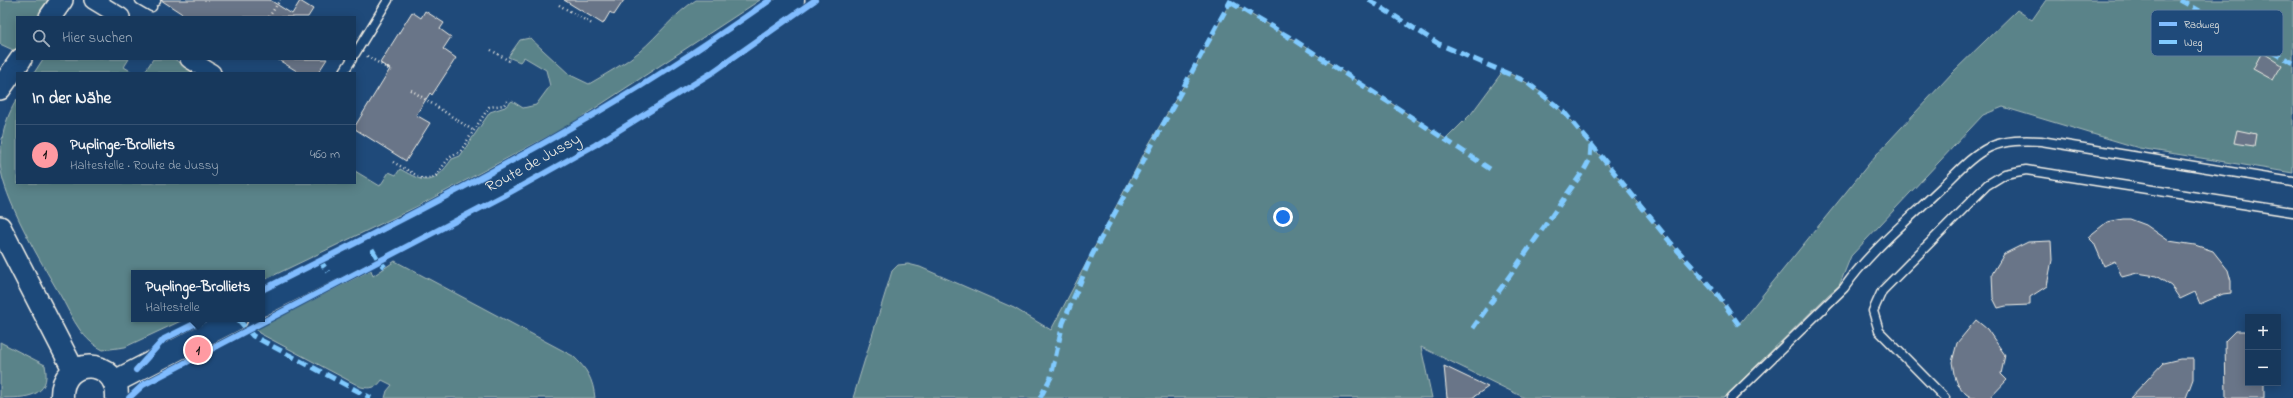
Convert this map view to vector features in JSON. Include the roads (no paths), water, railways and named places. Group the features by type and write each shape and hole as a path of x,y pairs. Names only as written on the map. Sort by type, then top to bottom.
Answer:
{"main road":[{"name":"Route de Jussy","path":"265,304 413,228 588,133 708,59 793,0"},
{"path":"62,398 64,383 74,371 81,367 96,367 110,375 116,390 231,322"}],"street":[{"path":"51,16 62,0"},
{"path":"101,1 120,16"},
{"path":"0,89 20,60"},
{"path":"191,60 210,72"},
{"path":"0,227 74,371"}],"lane":[{"path":"140,0 154,3"},
{"path":"356,52 388,0"},
{"path":"344,72 351,60"},
{"path":"1731,398 1844,288 1853,275 1918,210 1976,155 1991,147 2014,140 2040,141 2293,182"},
{"path":"1945,398 1879,331 1873,311 1882,291 1987,185 2005,174 2026,170 2293,212"}],"place":[{"name":"Puplinge-Brolliets","path":"198,350"}]}
